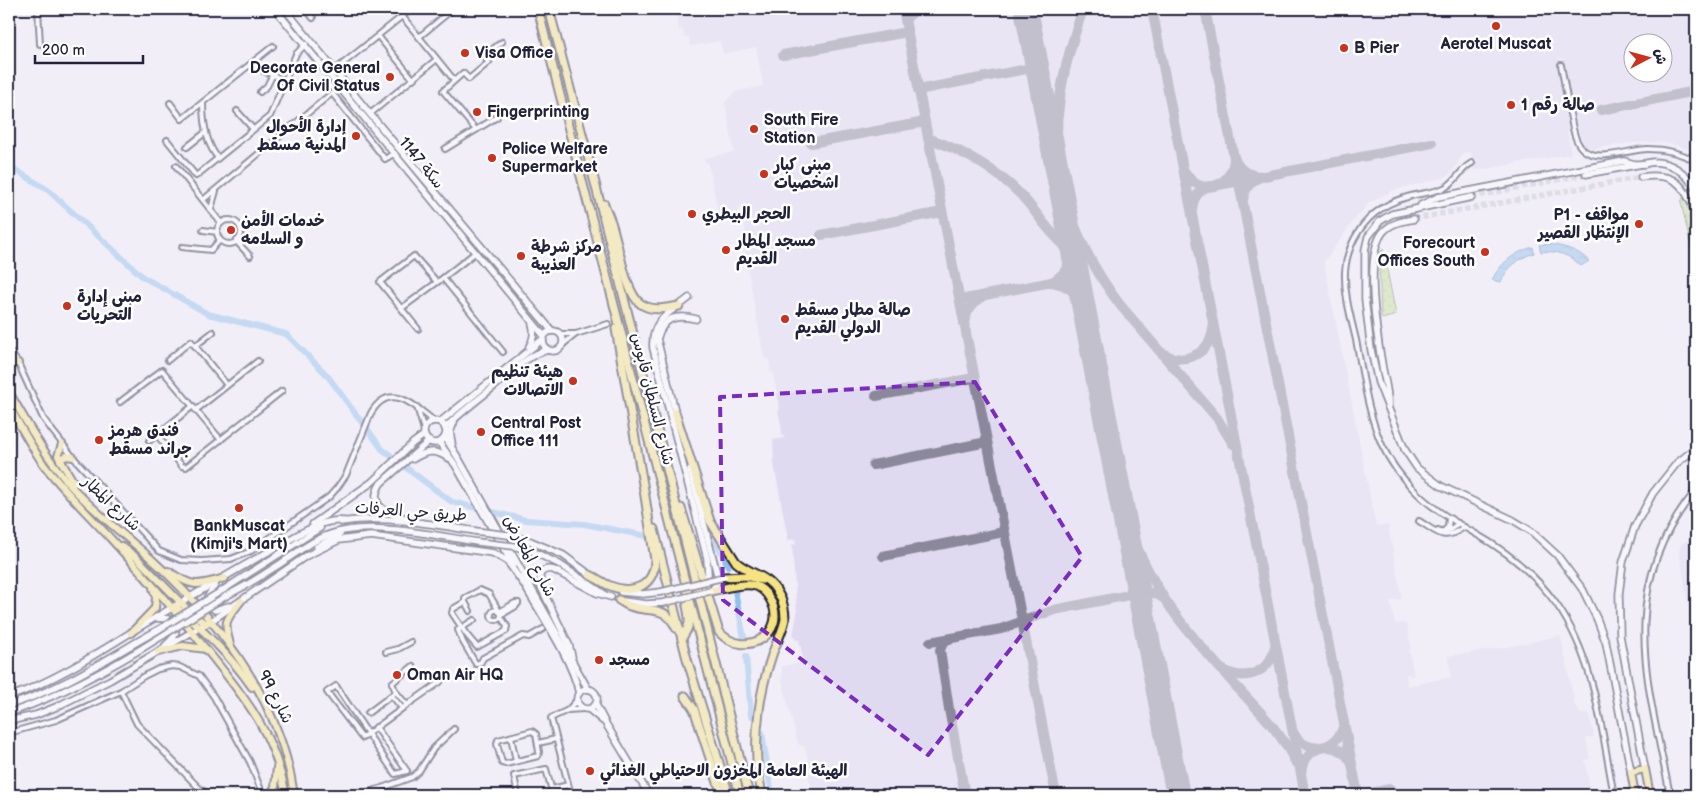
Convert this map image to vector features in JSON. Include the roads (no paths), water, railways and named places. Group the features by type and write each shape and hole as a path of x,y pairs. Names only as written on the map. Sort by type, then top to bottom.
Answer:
{"highway":[{"name":"شارع السلطان قابوس","path":"538,9 740,795"},
{"name":"شارع السلطان قابوس","path":"548,9 595,182 749,795"},
{"path":"595,182 611,222 628,283 635,298 641,304 650,308 659,309 679,306"},
{"path":"590,575 609,585 629,589 643,585 650,580 655,560 607,277"},
{"path":"664,457 717,627 723,636 736,643 756,642 770,631 775,616 772,602 758,580 736,562 710,522 680,436 675,412"},
{"path":"644,490 686,659"},
{"path":"682,573 689,624 682,638"},
{"path":"721,578 746,576 758,580 773,586 782,601 785,618 766,675 759,710 757,751 762,795"},
{"path":"710,592 758,580"},
{"path":"619,600 630,606 660,611 666,614 674,623 713,740 729,795"},
{"path":"685,696 694,709 722,795"}],"main road":[{"name":"سكة 1147","path":"275,9 306,44 530,318 543,338"},
{"name":"سكة 1147","path":"285,9 370,114 552,331"},
{"path":"1413,209 1438,197 1480,188 1623,161 1645,164"},
{"path":"1586,174 1659,162 1675,167 1684,174 1696,189"},
{"path":"1642,177 1658,175 1672,179 1685,192 1696,214"},
{"path":"1472,197 1396,212 1375,226 1368,237 1364,271 1366,313 1376,374 1384,400 1405,450 1417,468 1441,486 1525,527 1552,550 1583,590 1606,643 1635,795"},
{"path":"1388,406 1374,293 1374,252 1378,239 1387,229 1396,223 1414,219"},
{"path":"689,298 664,315 658,323 652,339 653,348 721,578 710,592"},
{"path":"675,412 657,339 660,330 666,322 683,316 696,319"},
{"path":"526,352 532,342 534,333 530,318"},
{"path":"301,533 372,482 424,432 429,422 437,421 552,331 560,334 562,345 558,350 538,353 524,362 456,417 445,428 445,437 439,442 429,441 380,483 377,489 378,503 381,509 425,524"},
{"path":"543,338 544,346 548,350"},
{"path":"9,364 18,363"},
{"name":"شارع المطار","path":"9,392 51,460 69,483 191,597 206,624"},
{"name":"شارع المطار","path":"9,406 45,465 70,496 176,606 192,633"},
{"path":"456,417 450,430 456,453"},
{"path":"437,421 445,428"},
{"path":"424,432 429,441"},
{"path":"680,436 707,558 708,574 706,582"},
{"name":"شارع المعارض","path":"445,437 456,453 479,499 588,689"},
{"name":"شارع المعارض","path":"439,442 479,499"},
{"path":"62,444 58,453 60,460 82,497"},
{"path":"1650,795 1620,636 1618,610 1620,579 1623,562 1635,526 1653,492 1677,463 1696,448"},
{"path":"398,467 419,455 432,451 441,453 456,466"},
{"path":"60,460 66,456 73,457"},
{"name":"طريق حي العرفات","path":"9,705 44,693 74,678 158,630 327,524 344,521 382,520 508,535 530,541 563,556 616,590 643,594 661,592 721,578"},
{"path":"9,698 33,689 66,672 301,533 328,521 344,521"},
{"name":"شارع المعارض","path":"492,522 523,583 566,659 579,693"},
{"path":"9,721 36,714 72,700 192,633 326,541 349,529"},
{"name":"طريق حي العرفات","path":"9,713 42,702 83,682 273,569 311,543 333,533 349,529 395,530 513,546 532,551 559,564 611,597 638,604 663,603 710,592"},
{"path":"306,556 339,540 358,537 390,537 493,553 507,561 523,583"},
{"path":"112,540 136,557 176,606 206,624 266,703"},
{"path":"154,562 191,584 203,584 225,578"},
{"path":"575,666 569,645 540,584 540,574 549,568 597,594 611,597"},
{"path":"131,633 155,608 156,597 151,582"},
{"path":"216,583 207,598 210,608 220,610 241,601"},
{"path":"231,647 225,625 230,614 241,601"},
{"path":"153,619 168,618 173,622 176,629 174,637 158,652"},
{"name":"99 شارع","path":"206,624 231,647 266,703 283,745 294,795"},
{"name":"99 شارع","path":"192,633 243,696 261,723 278,761 286,795"},
{"path":"158,652 184,646 206,649"},
{"path":"606,724 586,709 578,706 576,700 579,693 588,689 596,694 596,705 649,795"},
{"path":"586,709 596,705"},
{"path":"270,795 276,780 278,761"},
{"path":"1631,772 1645,769"}],"street":[{"path":"38,9 40,44"},
{"path":"306,9 313,18"},
{"path":"335,70 411,9"},
{"path":"419,38 453,9"},
{"path":"402,16 454,80"},
{"path":"378,36 413,79"},
{"path":"476,130 443,91 463,73 469,79 489,62 484,56 502,42"},
{"path":"167,140 196,176 270,116 296,54 306,44"},
{"path":"170,103 182,119 273,46"},
{"path":"370,114 437,59"},
{"path":"250,65 284,80"},
{"path":"1561,65 1575,135 1578,143 1587,152 1595,156 1603,156 1635,150 1655,149 1673,152 1696,161"},
{"path":"260,92 267,86 272,76"},
{"path":"203,200 332,93 385,159 395,153"},
{"path":"202,103 206,132 211,150 218,158"},
{"path":"237,111 252,129"},
{"path":"445,150 498,117"},
{"path":"187,147 206,132"},
{"path":"1472,163 1466,166 1456,179 1444,187 1399,200 1376,212 1364,224 1348,254 1345,271 1347,297 1370,412 1382,445 1405,481 1424,500 1449,518 1503,550 1526,569 1550,595 1571,627 1590,674 1614,795"},
{"path":"176,166 221,223"},
{"path":"210,209 216,191"},
{"path":"228,220 238,224 241,231 236,241 226,243 220,240 217,232 221,223 228,220"},
{"path":"203,230 217,232"},
{"path":"182,247 210,250 220,240"},
{"path":"236,241 250,256"},
{"path":"402,308 476,252"},
{"path":"418,329 380,282 414,256 437,282"},
{"path":"443,278 503,352"},
{"path":"560,334 576,334 608,324"},
{"path":"196,346 213,332"},
{"path":"562,345 576,334"},
{"path":"168,360 191,341 228,385"},
{"path":"9,350 18,363 43,418 62,444 159,551 180,560 231,559 251,551 329,497 346,475 371,413 380,402 391,397 398,397 409,401 437,421"},
{"path":"149,441 228,385 258,361"},
{"path":"120,402 162,370 221,440"},
{"path":"157,435 182,466 186,468 282,391"},
{"path":"417,407 424,432"},
{"path":"96,493 102,489"},
{"path":"1670,795 1645,664 1644,620 1650,583 1661,549 1674,521 1696,490"},
{"path":"1443,532 1448,528 1449,518"},
{"path":"1458,523 1452,530 1443,532 1420,520 1445,536 1453,534 1464,527"},
{"path":"476,591 484,591 489,594 507,626 506,631 480,647 474,645 452,610 465,602 465,598 476,591"},
{"path":"465,602 470,611"},
{"path":"474,620 458,630 476,664 482,662 483,658 523,636 529,636 543,629"},
{"path":"386,652 398,650 411,642"},
{"path":"407,704 396,692 392,683 413,666"},
{"path":"9,733 56,720 121,692 144,676 165,667 180,667 199,676 214,697 250,762 263,795"},
{"path":"376,728 407,771 396,774 368,734 336,686 328,692 362,738 368,734 376,728 407,704 440,682"},
{"path":"121,692 137,724 199,788 209,795"},
{"path":"368,713 396,692"},
{"path":"392,696 402,708"},
{"path":"568,710 576,700"},
{"path":"571,795 551,718 568,710 586,709"},
{"path":"356,795 387,787 412,777 419,771 434,748 454,729"},
{"path":"534,732 538,743 538,756 503,764 500,761 497,742 498,740 511,737 534,732"},
{"path":"511,737 516,761"},
{"path":"538,743 556,739"},
{"path":"518,795 514,776 546,769 553,795"},
{"path":"552,789 568,785"}],"water":[{"path":"1547,244 1570,249 1589,261 1581,266 1562,254 1541,252 1539,245"},
{"path":"1533,247 1534,253 1514,264 1501,282 1492,280 1504,263 1520,252"}],"waterway":[{"path":"9,166 48,190 143,277 208,314 286,334 327,375 363,424"},
{"path":"368,430 382,449 394,458"},
{"path":"397,461 452,502 526,520 584,524 647,536"},
{"path":"715,541 728,566"},
{"path":"735,591 744,638"},
{"path":"746,656 751,716"},
{"path":"762,733 772,795"}],"tunnel":[{"path":"1472,197 1586,174"},
{"path":"1414,219 1641,177"}],"place":[{"name":"Aerotel Muscat","path":"1496,26"},
{"name":"B Pier","path":"1344,48"},
{"name":"Visa Office","path":"465,53"},
{"name":"Decorate General Of Civil Status","path":"390,77"},
{"name":"صالة رقم 1","path":"1511,105"},
{"name":"Fingerprinting","path":"477,112"},
{"name":"South Fire Station","path":"754,129"},
{"name":"إدارة الأحوال المدنية مسقط","path":"356,136"},
{"name":"Police Welfare Supermarket","path":"492,158"},
{"name":"مبنى كبار اشخصيات","path":"764,174"},
{"name":"الحجر البيطري","path":"692,214"},
{"name":"P1 - مواقف الإنتظار القصير","path":"1639,224"},
{"name":"خدمات الأمن و السلامه","path":"231,230"},
{"name":"مسجد المطار القديم","path":"726,250"},
{"name":"Forecourt Offices South","path":"1485,252"},
{"name":"مركز شرطة العذيبة","path":"521,256"},
{"name":"مبنى إدارة التحريات","path":"67,306"},
{"name":"صالة مطار مسقط الدولي القديم","path":"785,319"},
{"name":"هيئة تنظيم الاتصالات","path":"573,381"},
{"name":"Central Post Office 111","path":"481,432"},
{"name":"فندق هرمز جراند مسقط","path":"99,440"},
{"name":"BankMuscat (Kimji's Mart)","path":"239,508"},
{"name":"مسجد","path":"599,660"},
{"name":"Oman Air HQ","path":"397,675"},
{"name":"الهيئة العامة المخزون الاحتياطي الغذائي","path":"590,771"}]}
